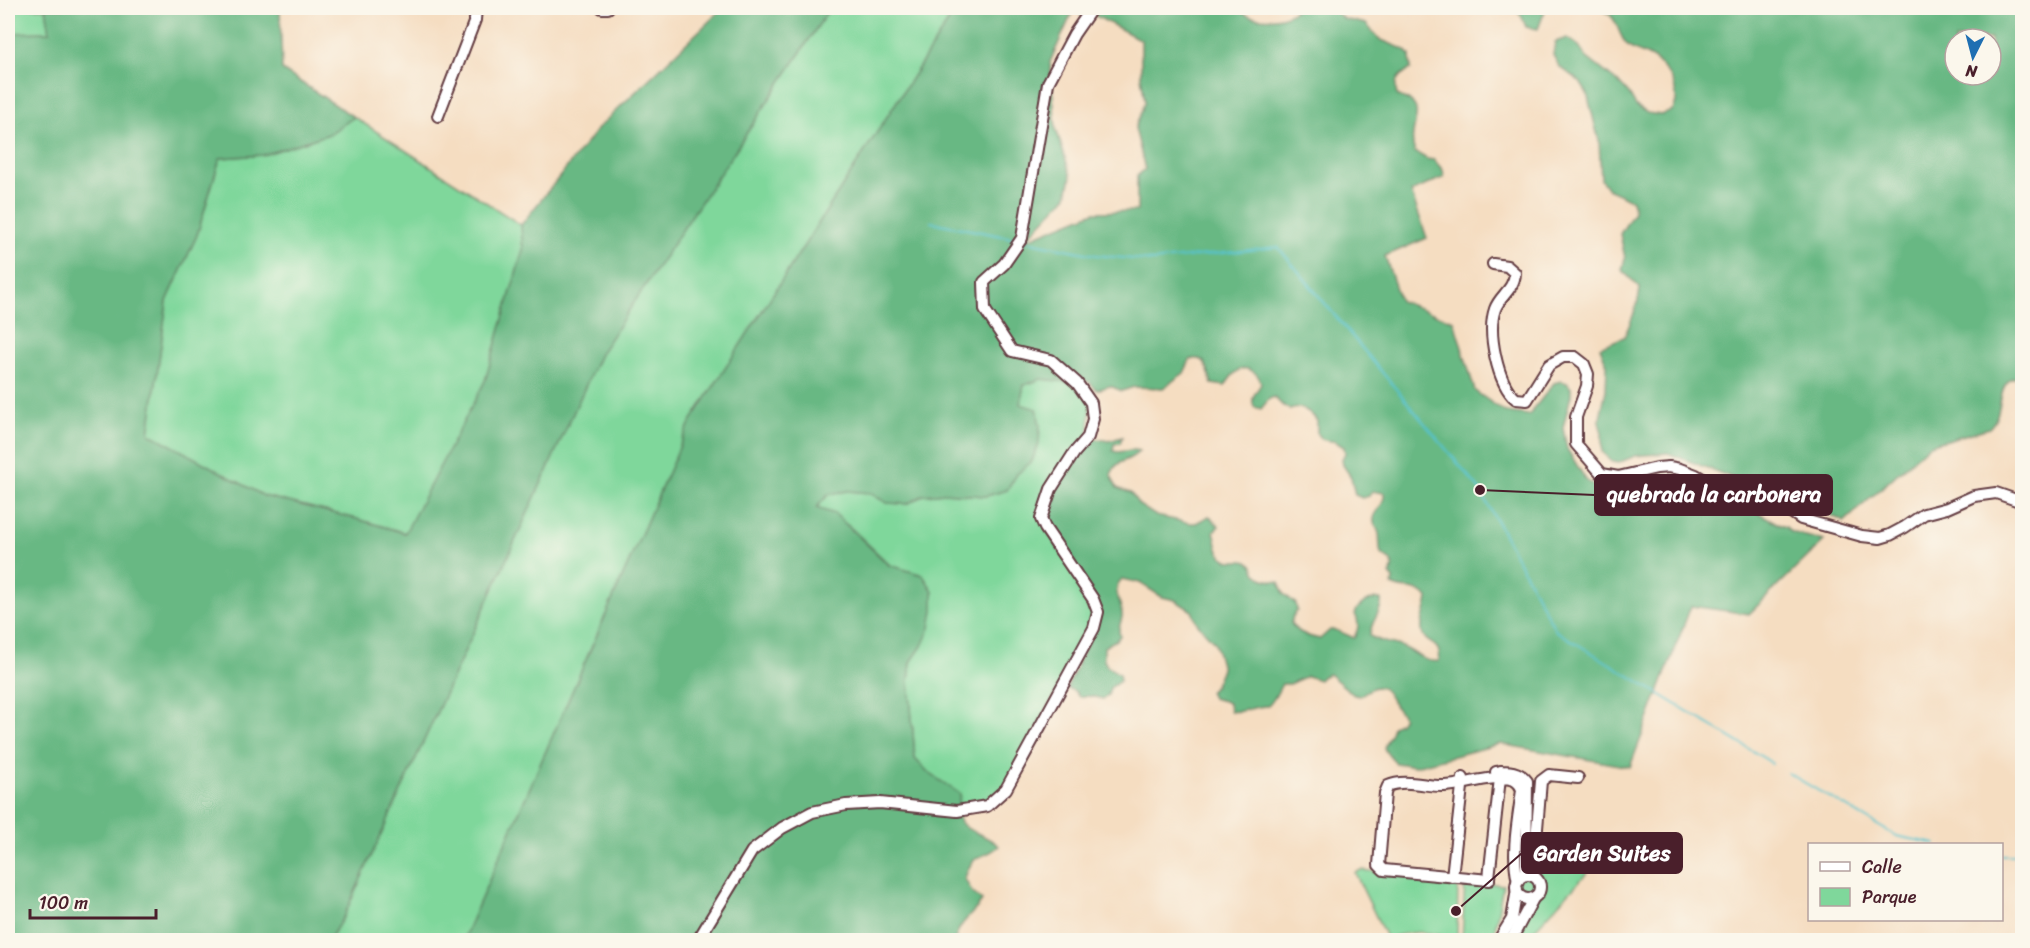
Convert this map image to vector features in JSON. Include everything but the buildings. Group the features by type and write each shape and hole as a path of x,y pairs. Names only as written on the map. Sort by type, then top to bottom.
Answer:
{"street":[{"path":"438,116 475,20 476,8"},
{"path":"602,8 608,8"},
{"path":"698,940 752,851 782,828 812,812 846,805 880,803 957,811 987,806 1006,789 1094,628 1098,612 1093,599 1041,519 1051,489 1088,436 1093,419 1091,403 1077,383 1051,360 1012,351 985,310 984,282 1004,264 1023,238 1048,83 1074,34 1092,8"},
{"path":"1494,264 1507,266 1515,273 1512,286 1495,309 1492,332 1493,348 1509,391 1516,399 1527,400 1545,370 1553,362 1569,356 1580,360 1588,374 1587,386 1576,417 1576,444 1602,474 1618,477 1657,468 1680,469 1739,495 1778,503 1801,519 1862,536 1874,537 1890,535 1924,514 1947,508 1974,496 1996,494 2022,502"},
{"path":"1501,775 1490,878 1487,881 1384,870 1379,865 1385,793 1388,786 1400,783 1435,785 1440,781 1501,775 1511,771 1521,774 1527,781 1515,866 1523,881 1524,897 1534,897"},
{"path":"1499,940 1512,920 1523,881 1541,781 1549,775 1578,778"},
{"path":"1452,877 1463,780"},
{"path":"1511,940 1539,891 1540,884 1523,881"}],"green space":[{"path":"8,8 46,8 50,32 8,33"},
{"path":"46,8 280,8 282,70 354,117 329,134 263,155 220,158 197,235 167,301 149,433 264,496 405,533 485,381 523,250 521,225 599,127 723,8 830,8 601,352 344,916 329,940 8,940 8,33 50,32"},
{"path":"830,8 957,8 690,423 463,940 329,940 344,916 601,352"},
{"path":"957,8 1092,8 1085,19 1074,9 1050,62 1056,129 1071,176 1067,196 1025,240 1094,212 1137,211 1137,176 1145,169 1135,128 1145,102 1141,76 1141,40 1092,14 1096,8 1237,8 1250,16 1276,18 1292,13 1297,8 1335,8 1344,19 1366,24 1379,39 1406,50 1410,55 1411,69 1398,79 1397,95 1410,101 1416,109 1413,139 1415,152 1434,160 1443,170 1444,177 1411,192 1427,238 1385,256 1400,301 1454,321 1475,391 1505,412 1529,415 1554,383 1561,381 1567,383 1571,388 1571,395 1563,428 1567,449 1586,480 1598,489 1618,493 1640,489 1651,481 1678,482 1742,508 1756,511 1791,532 1824,541 1749,614 1691,606 1630,767 1500,744 1415,766 1396,763 1384,749 1393,726 1403,717 1384,689 1376,687 1360,696 1354,695 1329,674 1319,680 1307,676 1289,684 1282,684 1268,706 1230,711 1229,704 1212,698 1209,692 1214,687 1222,669 1215,643 1197,623 1192,611 1175,600 1162,597 1140,583 1122,579 1118,583 1117,594 1122,613 1120,636 1104,647 1104,660 1107,666 1119,674 1120,681 1110,688 1108,695 1103,699 1091,696 1079,697 1075,691 1067,688 1094,628 1098,612 1045,528 1051,489 1088,437 1109,441 1122,437 1120,443 1114,444 1113,451 1139,451 1114,469 1111,475 1117,488 1131,493 1139,505 1156,516 1196,523 1209,516 1219,526 1214,531 1221,556 1229,561 1248,562 1260,577 1279,582 1284,594 1296,604 1297,611 1291,623 1300,632 1320,639 1330,630 1336,630 1354,638 1358,626 1355,614 1359,607 1365,602 1381,599 1370,636 1403,647 1429,660 1439,661 1440,655 1436,647 1423,636 1422,623 1428,598 1413,589 1392,585 1391,561 1381,554 1379,534 1374,520 1383,502 1384,493 1372,491 1369,496 1362,498 1355,495 1351,477 1343,465 1344,447 1320,438 1317,434 1317,421 1308,412 1301,408 1284,407 1274,397 1269,399 1261,409 1254,407 1253,398 1261,384 1259,377 1253,372 1247,369 1239,370 1225,386 1212,384 1206,365 1196,359 1190,360 1184,373 1163,388 1134,387 1122,391 1110,386 1097,390 1088,381 1077,383 1041,379 1024,385 1020,404 1037,409 1040,426 1039,444 1032,461 1017,474 1007,490 986,496 944,493 924,495 907,504 887,503 870,493 848,491 829,494 816,508 835,514 889,565 923,575 933,591 930,628 911,662 909,681 915,759 929,773 960,794 958,808 962,824 999,846 974,860 968,870 965,879 972,892 982,901 962,924 955,940 463,940 690,423"},
{"path":"1514,8 1546,8 1538,29 1526,27 1521,15"},
{"path":"1595,8 2022,8 2022,381 2014,377 2008,381 2002,393 1997,415 1989,428 1929,445 1844,522 1806,506 1769,486 1736,479 1668,453 1635,456 1618,463 1612,462 1602,452 1602,433 1599,422 1606,390 1607,365 1600,347 1624,337 1640,288 1622,270 1625,258 1620,234 1634,212 1632,200 1609,190 1601,180 1599,141 1587,93 1580,82 1559,66 1553,55 1555,42 1567,38 1579,46 1586,57 1619,83 1636,106 1647,113 1661,115 1673,111 1676,103 1674,85 1663,68 1653,59 1629,47 1609,14"},
{"path":"354,117 521,225 523,250 485,381 406,533 264,496 149,434 167,301 197,235 220,158 263,155 329,134"},
{"path":"1041,379 1077,383 1091,403 1088,437 1098,612 1006,789 987,806 957,811 960,794 929,773 915,759 909,681 911,662 922,646 906,570 890,565 849,526 815,508 829,494 848,491 870,493 887,503 907,504 924,495 944,493 986,496 1007,490 1017,474 1032,461 1020,404 1024,385"},
{"path":"1557,851 1588,872 1525,940 1501,940 1511,885"},
{"path":"1361,870 1458,881 1457,940 1419,932 1406,933 1387,939 1355,873"},
{"path":"1465,881 1503,885 1493,940 1462,940"}],"waterway":[{"path":"931,222 1017,239"},
{"path":"1025,241 1096,255 1152,261 1278,247 1480,490 1556,631 1772,763"},
{"path":"1788,773 1896,836 1931,843"},
{"path":"2003,855 2022,855"}],"place":[{"name":"quebrada la carbonera","path":"1480,490"},
{"name":"Garden Suites","path":"1456,911"}]}
